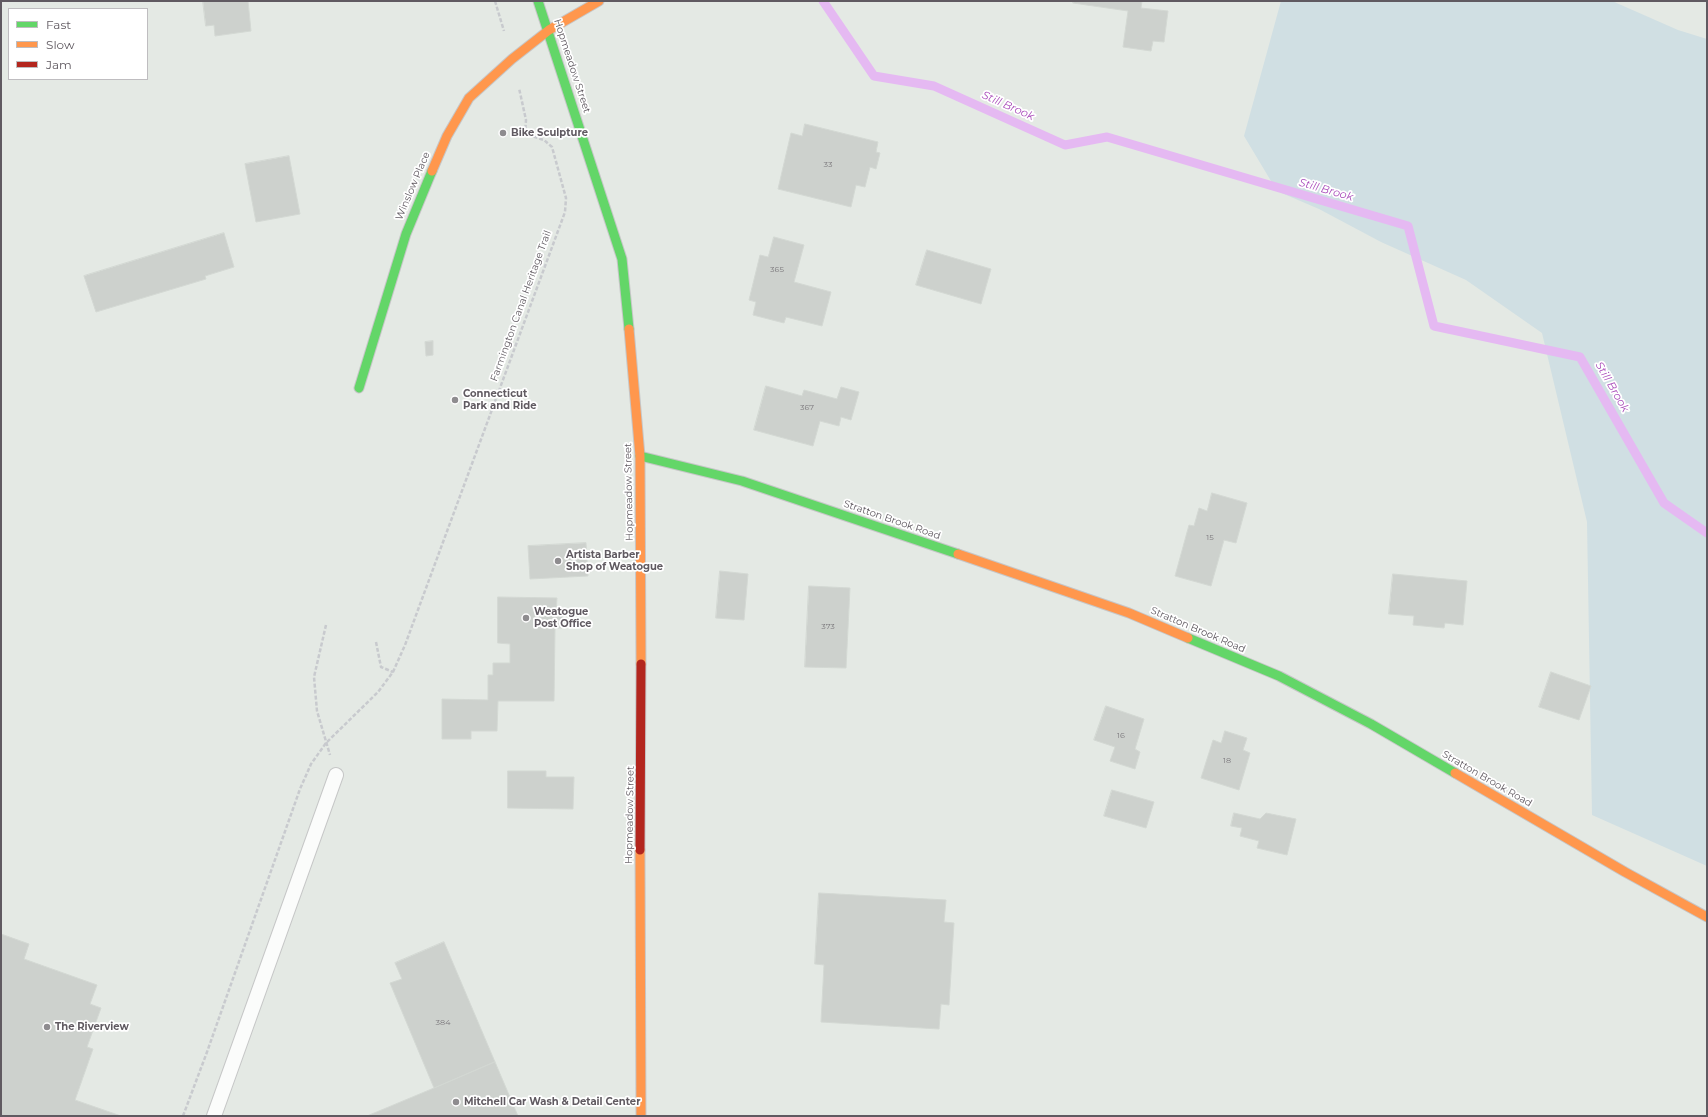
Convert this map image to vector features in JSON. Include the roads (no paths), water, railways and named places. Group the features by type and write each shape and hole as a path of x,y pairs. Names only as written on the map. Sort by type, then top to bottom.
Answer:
{"main road":[{"name":"Hopmeadow Street","path":"538,1 549,30 622,259 640,456 642,584 640,868 641,1116"},
{"name":"Winslow Place","path":"359,388 406,234 447,136 469,98 512,59 549,30 599,1"},
{"name":"Stratton Brook Road","path":"640,456 742,481 896,532 1129,613 1280,676 1371,724 1625,872 1707,916"}],"lane":[{"path":"214,1116 336,775"}],"waterway":[{"name":"Still Brook","path":"823,1 874,76 934,86 1065,145 1107,137 1408,226 1434,326 1580,357 1664,503 1707,533"}],"place":[{"name":"Bike Sculpture","path":"503,133"},
{"name":"Connecticut Park and Ride","path":"455,400"},
{"name":"Artista Barber Shop of Weatogue","path":"558,561"},
{"name":"Weatogue Post Office","path":"526,618"},
{"name":"The Riverview","path":"47,1027"},
{"name":"Mitchell Car Wash & Detail Center","path":"456,1102"}]}
